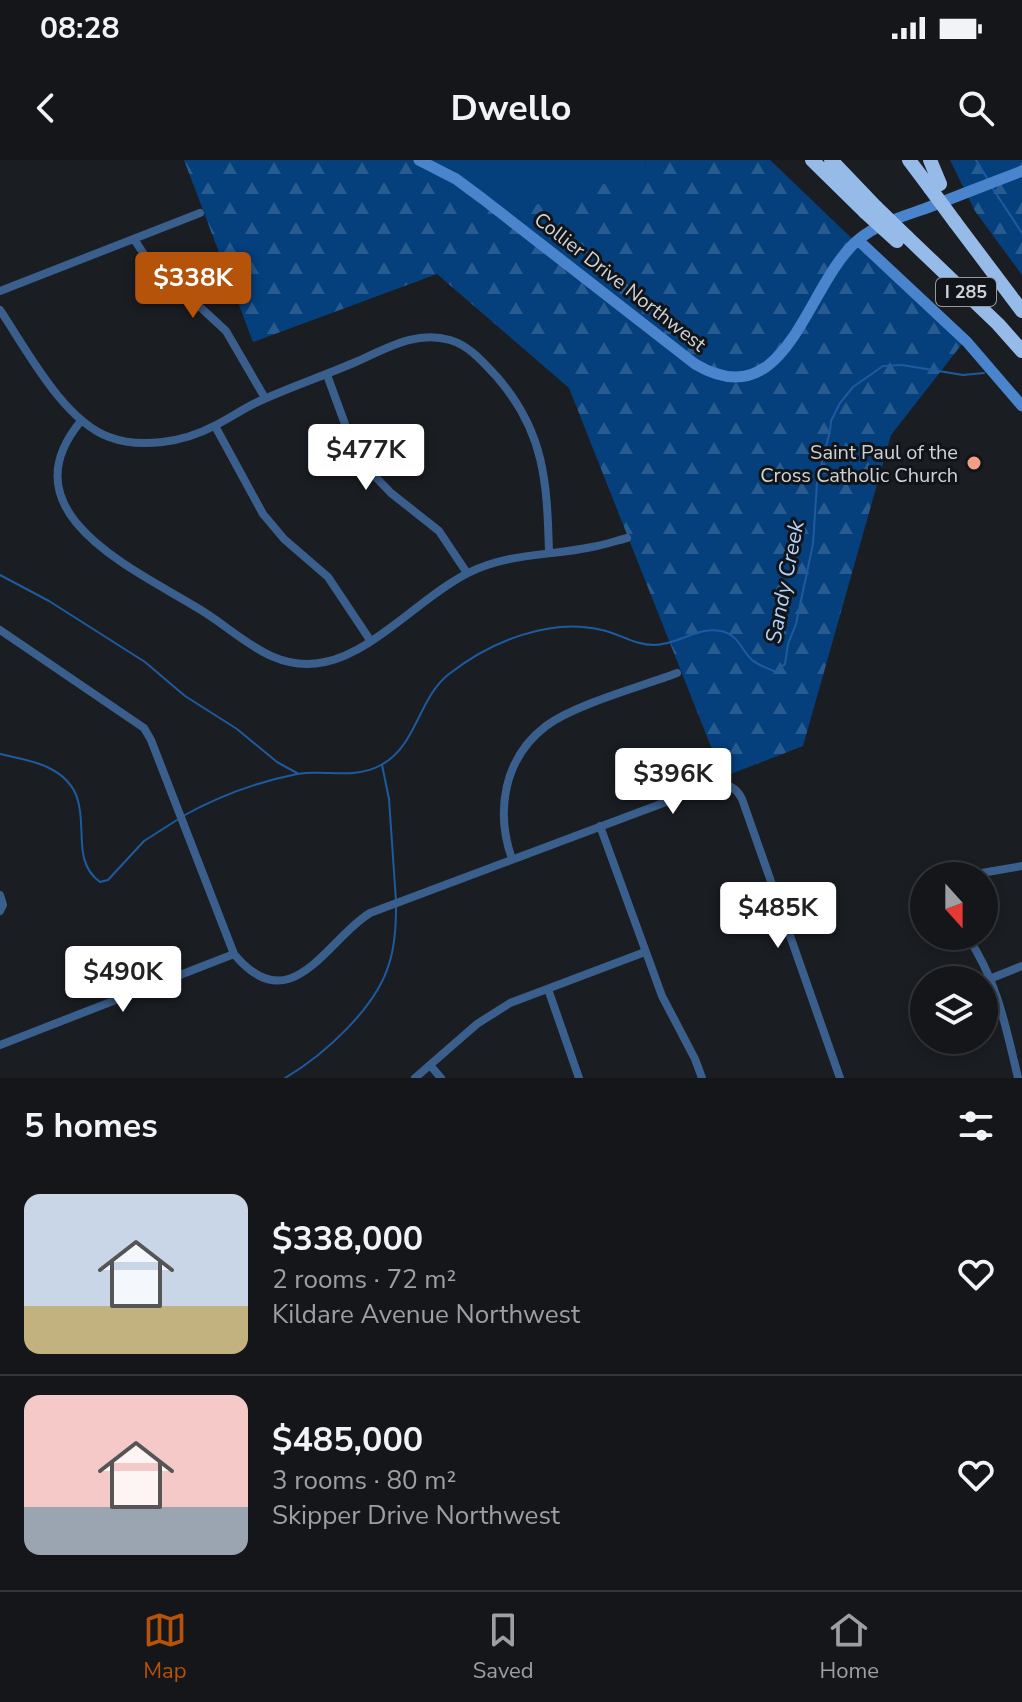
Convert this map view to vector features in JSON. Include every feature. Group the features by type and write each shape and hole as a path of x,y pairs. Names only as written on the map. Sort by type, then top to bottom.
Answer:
{"highway":[{"path":"812,160 870,209"},
{"name":"I 285","path":"831,160 870,209 902,239 929,256 1022,351"},
{"path":"909,160 935,186"},
{"path":"930,160 935,186"},
{"name":"I 285","path":"935,186 950,201 957,223 1022,311"}],"main road":[{"name":"Collier Drive Northwest","path":"419,160 448,174 483,199 695,364 720,376 742,377 754,374 781,354 834,266 858,240 888,223 1022,171"},
{"path":"858,240 967,342 1022,406"}],"street":[{"path":"0,291 200,213"},
{"path":"134,239 145,256 226,331 265,398"},
{"path":"0,310 62,402 81,421 109,437 139,443 183,438 215,426 265,398 411,339 436,337 459,344 469,350 508,390 533,434 547,486 549,552"},
{"path":"327,375 349,435 364,465 391,493 439,531 467,573"},
{"path":"81,421 61,452 58,471 59,491 74,523 108,552 200,609 255,649 276,659 300,664 325,662 348,654 440,589 467,573 507,558 591,548 627,538"},
{"path":"215,426 263,514 284,539 328,577 370,640"},
{"path":"0,630 144,728 234,954 245,967 260,976 277,979 295,977 315,965 350,927 370,913 714,784 734,788 746,812 840,1078"},
{"path":"512,859 504,829 504,797 513,768 531,741 566,714 677,673"},
{"path":"600,826 662,996 702,1078"},
{"path":"998,870 1022,866"},
{"path":"0,895 3,905 0,911"},
{"path":"415,1078 491,1013 645,952"},
{"path":"0,1045 234,954"},
{"path":"998,976 1022,966"},
{"path":"548,989 579,1078"},
{"path":"998,997 1018,1078"},
{"path":"430,1065 441,1078"}],"green space":[{"path":"184,160 419,160 647,171 644,160 770,160 962,344 891,435 803,746 723,777 569,388 437,274 253,342"},
{"path":"419,160 644,160 647,171 502,215"},
{"path":"950,160 1022,160 1022,275 975,211"}],"waterway":[{"path":"976,160 987,178"},
{"path":"993,189 1022,233"},
{"name":"Sandy Creek","path":"183,816 238,791 282,777 360,772 381,765 402,746 430,696 449,674 483,652 521,635 562,627 582,627 654,645 716,630 729,634 753,660 776,672 785,664 788,644 796,624 813,544 817,482 831,421 840,403 853,387 883,366 902,365 963,375 984,373"},
{"path":"0,575 49,601 145,662 185,696 297,773"},
{"name":"Sandy Creek","path":"0,754 43,765 66,780 76,794 80,809 84,856 89,870 100,882 108,880 144,841 177,820"},
{"path":"382,765 389,799 396,901"},
{"path":"285,1078 332,1043 373,997 391,957 396,907"}],"place":[{"name":"Saint Paul of the Cross Catholic Church","path":"974,463"}]}
